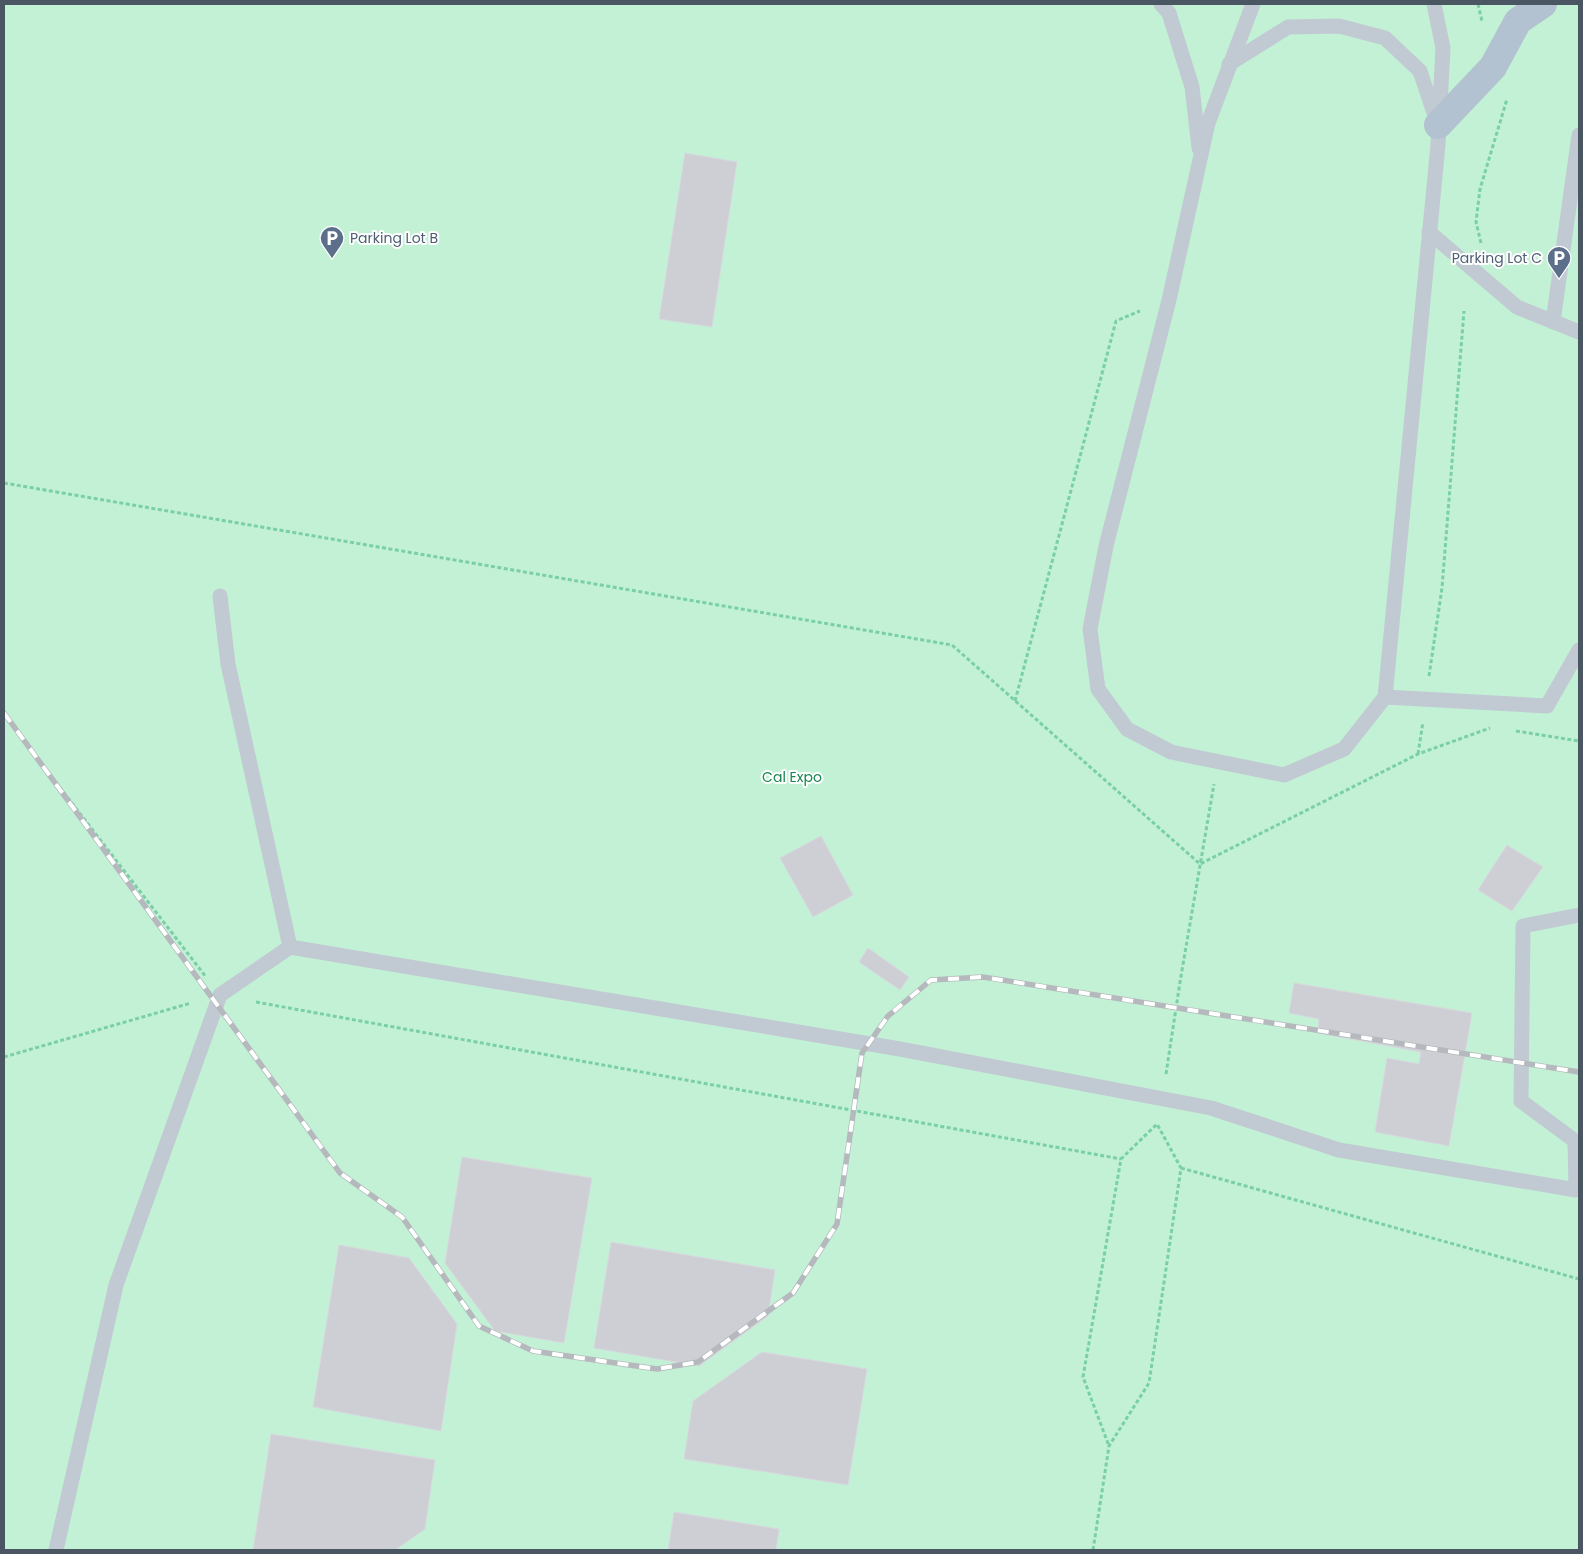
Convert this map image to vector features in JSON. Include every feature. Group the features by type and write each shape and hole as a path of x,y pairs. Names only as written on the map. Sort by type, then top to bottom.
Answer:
{"main road":[{"path":"1438,125 1493,67 1518,21 1543,4"}],"lane":[{"path":"1161,4 1168,14 1192,87 1200,159"},
{"path":"1253,4 1208,123 1169,300 1106,546 1090,629 1098,689 1127,729 1171,752 1284,775 1344,749 1385,697 1430,232 1438,125 1443,48 1434,4"},
{"path":"1229,64 1288,27 1339,26 1385,38 1420,71 1438,125"},
{"path":"1553,322 1579,135"},
{"path":"1430,232 1517,307 1579,332"},
{"path":"220,596 228,664 290,947"},
{"path":"1385,697 1547,706 1579,650"},
{"path":"56,1550 116,1285 220,995 290,947 900,1049 1211,1108 1339,1150 1576,1190 1575,1141 1521,1101 1523,926 1579,915"}],"path":[{"path":"1483,251 1476,222 1480,189 1509,90"},
{"path":"1015,701 1116,321 1169,300"},
{"path":"1418,754 1442,588 1464,311"},
{"path":"4,483 952,645 1200,864"},
{"path":"4,715 220,995"},
{"path":"1200,864 1418,754 1494,727"},
{"path":"1513,730 1579,742"},
{"path":"1170,1043 1218,761"},
{"path":"4,1057 220,995 1121,1159"},
{"path":"1093,1550 1109,1446 1148,1383 1181,1168 1158,1124 1121,1159 1083,1377 1109,1446"},
{"path":"1181,1168 1579,1279"}],"green space":[{"name":"Cal Expo","path":"4,4 1579,4 1579,1550 4,1550"}],"building":[{"path":"685,153 737,162 712,327 659,319"},
{"path":"821,836 853,895 813,917 780,858"},
{"path":"1507,845 1543,867 1512,911 1478,890"},
{"path":"868,948 909,977 900,990 859,962"},
{"path":"1294,983 1472,1013 1449,1146 1375,1132 1387,1058 1419,1064 1421,1052 1318,1033 1319,1019 1289,1013"},
{"path":"462,1157 592,1178 564,1343 495,1331 445,1263"},
{"path":"611,1242 775,1270 768,1316 699,1366 594,1348"},
{"path":"339,1245 409,1258 457,1324 441,1431 313,1407"},
{"path":"762,1352 867,1369 848,1485 684,1459 693,1401"},
{"path":"271,1434 435,1460 425,1529 395,1550 253,1550"},
{"path":"674,1512 779,1529 776,1550 668,1550"}],"railway":[{"path":"4,713 340,1173 402,1217 479,1326 533,1351 657,1369 698,1362 793,1293 837,1224 862,1053 888,1016 931,980 983,977 1579,1072"}],"place":[{"name":"Parking Lot B","path":"332,259"},
{"name":"Parking Lot C","path":"1559,279"}]}
